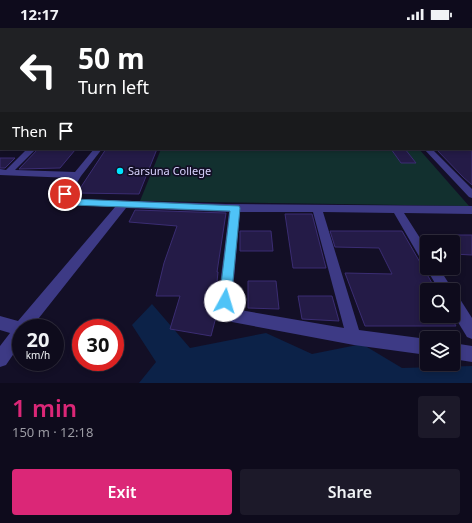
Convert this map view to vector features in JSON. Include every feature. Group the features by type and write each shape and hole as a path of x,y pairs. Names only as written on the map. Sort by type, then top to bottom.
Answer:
{"street":[{"path":"4,172 31,150"},
{"path":"97,150 77,174 65,194 66,199 72,202 235,208 472,210"},
{"path":"429,150 472,195"},
{"path":"4,172 77,174"},
{"path":"29,319 63,277 91,246 123,204"},
{"path":"235,208 225,301 229,310 238,317 420,347"},
{"path":"317,209 354,337"},
{"path":"397,210 420,248"},
{"path":"460,312 472,332"},
{"path":"0,323 12,326"},
{"path":"0,359 12,342"},
{"path":"460,352 472,354"}],"green space":[{"path":"161,150 420,150 469,206 140,201"}],"water":[{"path":"152,304 190,348 266,333 312,354 362,344 402,368 420,367 420,371 460,371 460,366 472,366 472,383 139,383 156,362 132,325"}],"building":[{"path":"37,150 75,150 60,168 19,169"},
{"name":"Sarsuna College","path":"105,150 157,150 139,194 77,193"},
{"path":"392,150 406,150 416,163 401,163"},
{"path":"437,150 472,150 472,185"},
{"path":"0,158 15,158 5,168 0,168"},
{"path":"135,210 226,213 217,272 214,312 217,313 211,336 170,329 180,296 156,296 164,263 177,226 129,222"},
{"path":"285,214 312,214 326,268 293,268"},
{"path":"240,231 271,231 273,251 240,251"},
{"path":"330,231 402,231 420,262 420,275 427,275 432,283 420,283 420,323 454,323 456,326 365,326 345,273 392,274 379,248 335,247"},
{"path":"460,235 472,235 472,255 460,254"},
{"path":"248,281 276,281 279,309 248,308"},
{"path":"298,296 332,296 339,321 302,319"}],"place":[{"name":"Sarsuna College","path":"120,171"}],"route":[{"path":"65,194 66,199 72,202 235,208 225,301"}]}
